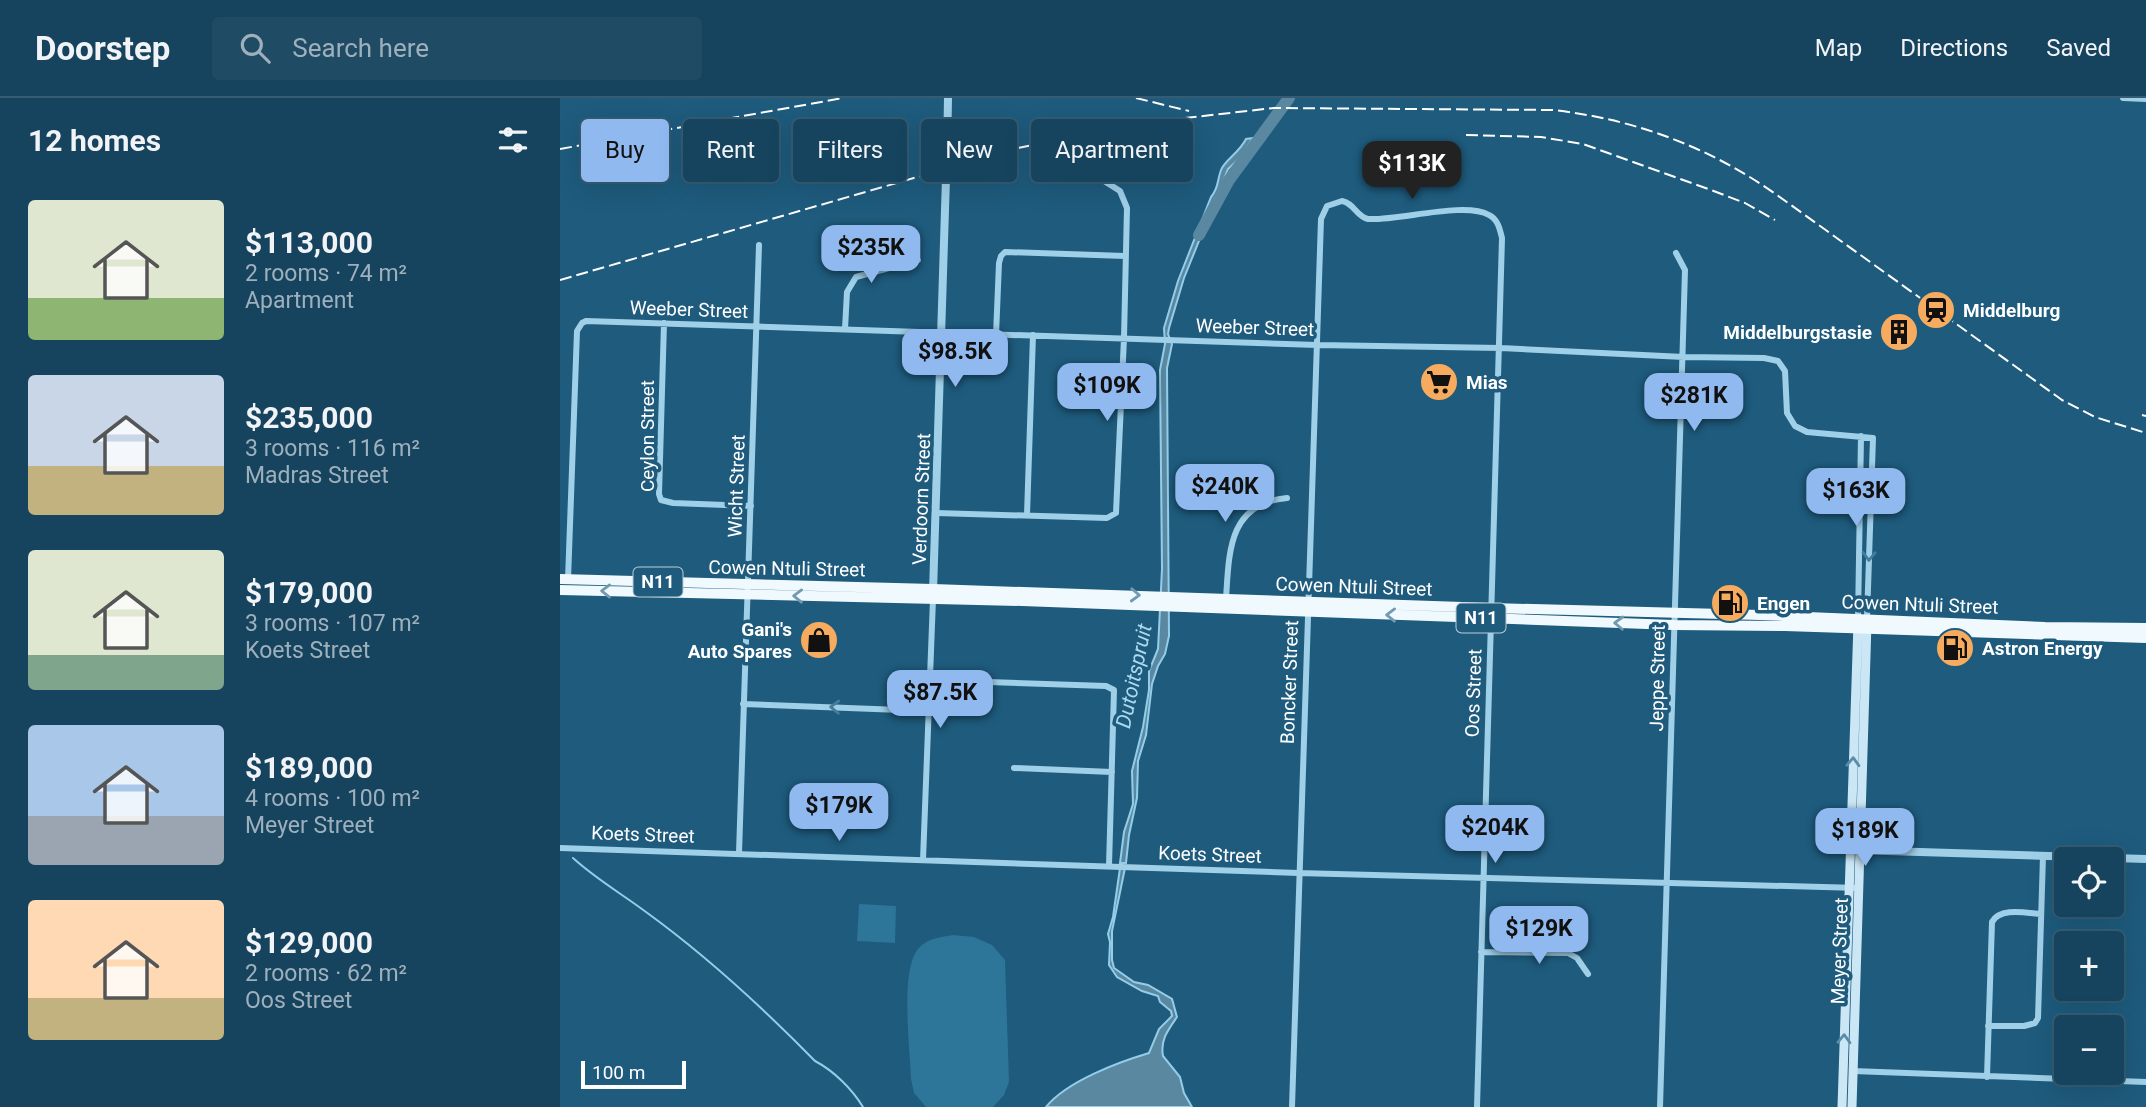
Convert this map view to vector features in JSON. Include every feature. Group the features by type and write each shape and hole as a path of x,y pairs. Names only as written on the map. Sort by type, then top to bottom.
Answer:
{"highway":[{"name":"Cowen Ntuli Street","path":"564,585 933,594 1674,620 2146,628"},
{"name":"Cowen Ntuli Street","path":"1176,603 1226,599 1307,608"},
{"name":"Cowen Ntuli Street","path":"1862,624 2146,638"}],"main road":[{"name":"Meyer Street","path":"1852,1107 1854,888 1862,624"},
{"path":"1842,1107 1854,888"}],"street":[{"path":"2123,98 2146,99"},
{"name":"Verdoorn Street","path":"923,860 948,99"},
{"path":"936,513 1107,518 1116,513 1124,338 1126,202 1120,191 1106,182"},
{"name":"Oos Street","path":"1321,217 1331,203 1342,201 1348,202 1361,217 1368,219 1444,212 1480,212 1496,220 1502,238 1476,1107"},
{"name":"Boncker Street","path":"1292,1107 1321,217"},
{"name":"Wicht Street","path":"739,853 760,245"},
{"path":"996,335 999,263 1002,254 1019,250 1125,256"},
{"name":"Jeppe Street","path":"1660,1107 1684,357 1685,270 1676,253"},
{"path":"845,329 848,292 856,276 918,260"},
{"name":"Weeber Street","path":"564,585 577,332 582,323 591,321 1765,358 1778,361 1785,370 1787,413 1795,426 1807,432 1873,438"},
{"name":"Ceylon Street","path":"664,323 661,500 673,503 751,506"},
{"path":"1027,515 1033,335"},
{"name":"Meyer Street","path":"1861,436 1862,624"},
{"name":"Meyer Street","path":"1862,624 1873,438"},
{"path":"1226,599 1229,552 1234,535 1256,506 1287,498"},
{"path":"929,680 1107,687 1114,691 1113,866"},
{"path":"743,704 927,711"},
{"path":"1014,768 1112,772"},
{"name":"Koets Street","path":"560,848 1483,879 1854,888"},
{"path":"1856,850 2146,859"},
{"path":"1988,1026 2024,1026 2035,1023 2038,1018 2042,856"},
{"path":"1987,1077 1994,918 2003,913 2041,914"},
{"path":"1481,952 1568,953 1577,958 1588,974"},
{"path":"1853,1070 2146,1082"}],"shaded area":[{"path":"1253,138 1240,158 1228,169 1184,278 1169,328 1172,344 1167,368 1169,636 1165,654 1152,684 1146,735 1138,761 1137,798 1126,863 1120,863 1124,832 1133,804 1132,771 1143,727 1149,671 1158,649 1162,569 1160,370 1165,344 1164,328 1178,281 1221,170 1246,139"},
{"path":"1120,868 1125,868 1112,931 1114,968 1134,982 1148,985 1172,999 1177,1017 1164,1040 1163,1056 1180,1077 1184,1093 1192,1107 1046,1107 1080,1081 1149,1053 1159,1029 1172,1016 1158,996 1142,991 1117,977 1109,965 1108,934"},
{"path":"859,904 896,906 895,943 857,941"},
{"path":"953,935 974,937 992,945 1005,960 1009,1082 1004,1095 993,1107 926,1107 914,1093 907,1011 912,959 926,942"}],"waterway":[{"name":"Dutoitspruit","path":"1199,235 1229,180 1289,98"},
{"path":"573,858 712,964 815,1061 842,1081 863,1107"}],"railway":[{"path":"560,149 843,98"},
{"path":"1136,98 1189,111"},
{"path":"560,280 1018,148 1110,129 1274,108 1554,110 1643,129 1671,138 1725,163 1777,195 2062,400 2095,417 2146,433"},
{"path":"1466,135 1541,137 1583,144 1745,203 1775,220"},
{"path":"2142,415 2146,416"}],"place":[{"name":"Middelburg","path":"1936,310"},
{"name":"Middelburgstasie","path":"1899,332"},
{"name":"Mias","path":"1439,382"},
{"name":"Engen","path":"1730,603"},
{"name":"Gani's Auto Spares","path":"819,640"},
{"name":"Astron Energy","path":"1955,648"}]}
